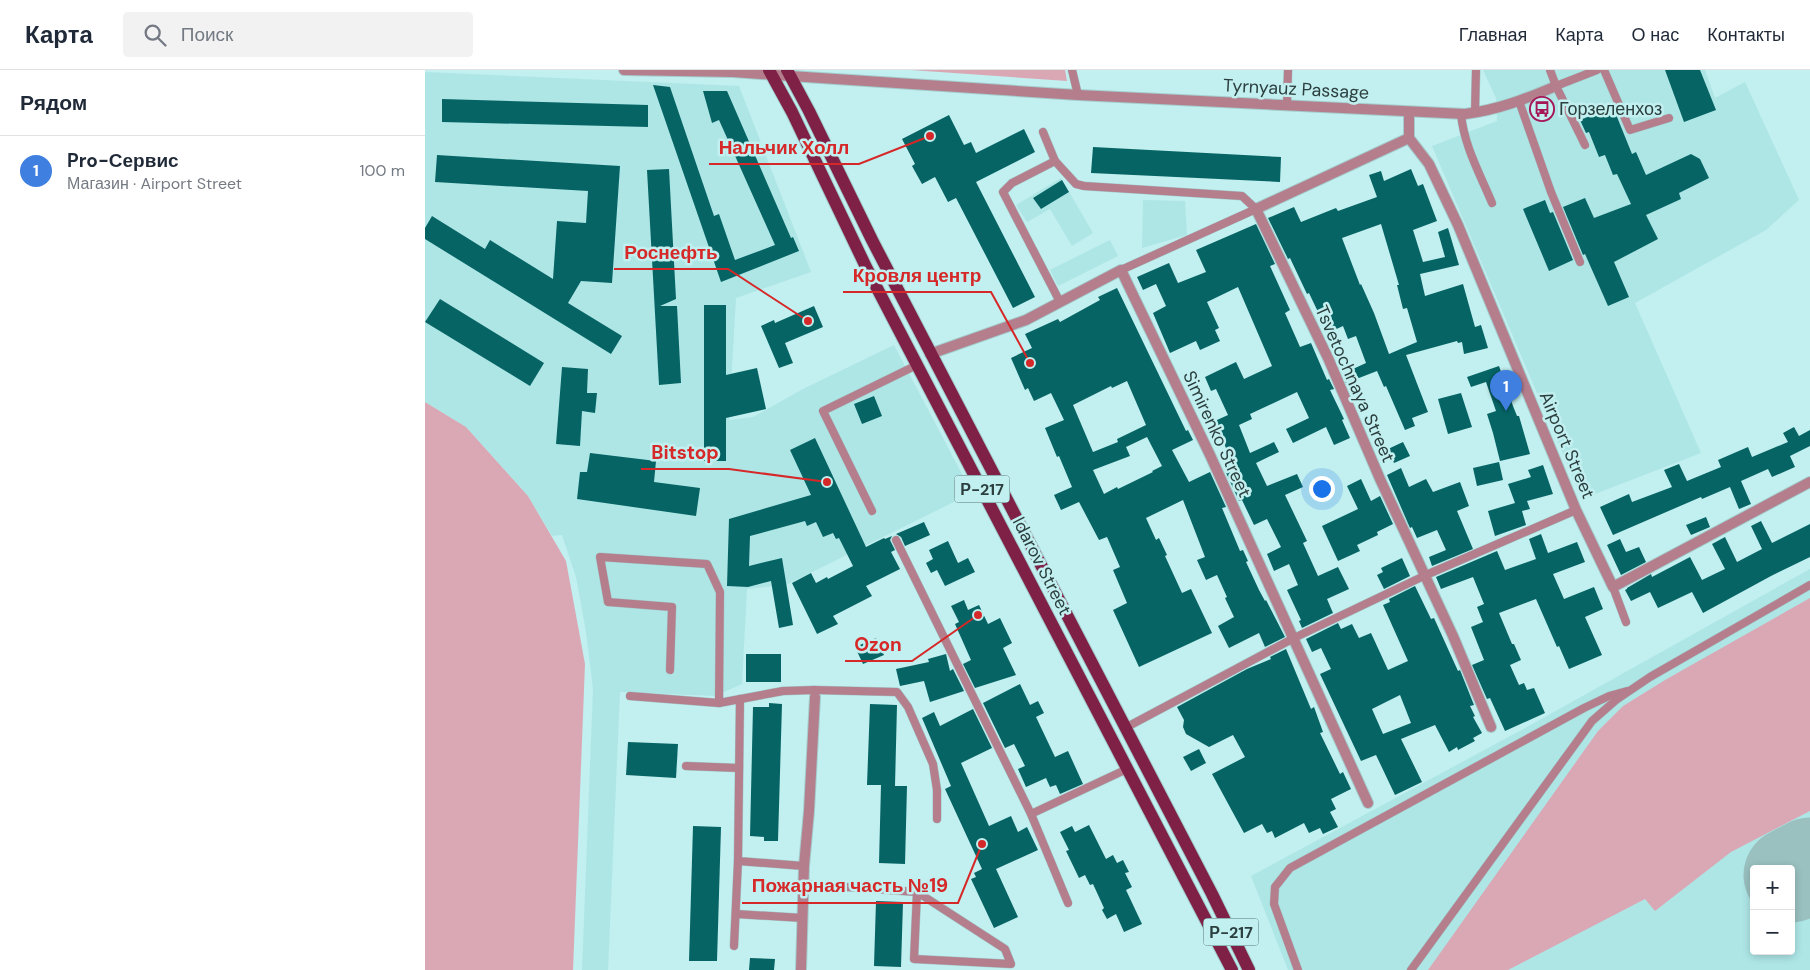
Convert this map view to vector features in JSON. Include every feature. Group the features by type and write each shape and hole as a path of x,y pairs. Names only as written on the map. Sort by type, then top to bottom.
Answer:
{"main road":[{"name":"Idarov Street","path":"770,72 792,112 866,267 1232,970"},
{"name":"Idarov Street","path":"789,73 930,354 1212,894 1249,970"}],"street":[{"name":"Tyrnyauz Passage","path":"625,70 770,72 1078,95 1461,114 1475,113 1519,101 1556,86"},
{"path":"1256,209 1409,138 1409,112"},
{"name":"Airport Street","path":"1409,138 1429,164 1458,224 1577,510 1613,587"},
{"name":"Tsvetochnaya Street","path":"1256,209 1328,358 1380,479 1426,575 1491,727"},
{"path":"930,354 1026,320 1121,270"},
{"name":"Simirenko Street","path":"1121,270 1210,455 1369,803"},
{"path":"1613,587 1810,482"},
{"path":"801,970 804,866 809,810 814,694"}],"lane":[{"path":"1072,70 1078,95"},
{"path":"1287,104 1288,70"},
{"path":"1475,113 1476,70"},
{"path":"1550,70 1585,145"},
{"path":"1572,70 1576,78"},
{"path":"1556,86 1597,70"},
{"path":"1604,70 1630,130 1669,118"},
{"path":"1519,101 1551,192 1580,262"},
{"path":"1461,114 1467,145 1492,203"},
{"path":"1043,132 1055,161 1076,184 1242,196 1256,209 1121,270"},
{"path":"1055,161 1011,183 1003,192 1060,302"},
{"path":"872,511 823,411 917,365"},
{"path":"1125,728 1294,638 1426,575 1577,510"},
{"path":"896,540 1031,814 1068,903"},
{"path":"669,670 672,608 608,602 600,557 707,564 720,592 719,703"},
{"path":"1411,970 1593,721 1616,700 1650,677 1810,585"},
{"path":"1613,587 1626,622"},
{"path":"630,696 719,703 783,691 814,694 897,692 908,706 933,764 937,790 937,819"},
{"path":"1299,970 1274,904 1275,887 1290,868 1584,708 1615,694 1629,691"},
{"path":"734,946 738,862 740,699"},
{"path":"686,766 739,768"},
{"path":"1031,814 1127,769"},
{"path":"738,862 804,866"},
{"path":"804,884 917,892 1005,949 1011,964 914,959 917,892"},
{"path":"735,914 803,918"}],"shaded area":[{"path":"911,70 1065,70 1067,81"},
{"name":"Горзеленхоз","path":"1483,70 1705,70 1715,98 1745,82 1799,200 1766,230 1635,303 1701,453 1582,499 1432,146 1497,121 1496,98"},
{"path":"425,72 739,86 811,272 736,298 729,420 753,417 803,389 894,345 972,493 786,585 747,589 742,684 715,696 620,692 608,970 582,970 593,689 586,632 576,577 562,535 552,536 528,496 466,427 425,402"},
{"path":"1061,178 1093,233 1072,246 1050,209 1027,222 1016,205"},
{"path":"1143,200 1185,201 1187,235 1142,248"},
{"path":"1110,240 1118,256 1058,286 1050,270"},
{"path":"425,402 466,427 528,496 566,561 585,664 573,970 425,970"},
{"path":"1810,569 1810,970 1288,970 1251,876 1527,727"},
{"path":"1810,598 1810,811 1731,852 1655,911 1645,899 1508,970 1428,970 1598,731 1623,706 1665,680"}],"building":[{"path":"1665,70 1700,70 1716,110 1684,122"},
{"path":"653,85 670,87 714,216 719,214 735,260 775,245 719,120 712,123 703,91 727,91 791,238 793,237 799,251 721,282"},
{"path":"442,99 648,105 648,127 442,122"},
{"path":"1613,107 1632,154 1636,152 1646,175 1691,154 1700,159 1709,178 1679,193 1681,199 1646,215 1658,239 1614,262 1629,297 1608,306 1585,254 1583,255 1563,207 1585,198 1594,218 1631,204 1617,174 1613,175 1605,155 1599,157 1589,132 1586,133 1580,120"},
{"path":"949,115 964,145 971,142 976,153 1024,129 1035,152 976,182 1035,297 1013,308 956,198 948,202 935,177 922,184 912,166 915,164 902,139"},
{"path":"1093,147 1281,157 1280,182 1091,173"},
{"path":"437,155 620,166 612,283 581,281 568,303 622,336 611,354 425,239 425,228 432,216 485,249 490,240 553,279 557,221 586,223 588,191 435,182"},
{"path":"669,169 676,299 660,306 677,306 681,383 659,385 647,170"},
{"path":"1411,169 1418,186 1423,184 1437,221 1413,230 1423,262 1445,257 1438,232 1448,228 1459,265 1420,274 1425,296 1463,284 1475,327 1481,325 1488,348 1464,354 1462,342 1458,343 1457,341 1406,355 1428,412 1412,418 1415,426 1405,430 1386,386 1384,387 1377,371 1346,383 1342,374 1366,363 1356,336 1348,339 1343,326 1328,333 1309,293 1307,294 1268,218 1294,207 1301,222 1336,208 1338,211 1377,197 1369,175 1381,171 1384,181","holes":["1381,224 1399,285 1397,285 1403,309 1407,308 1417,342 1389,354 1342,238"]},
{"path":"1062,180 1069,192 1041,209 1033,198"},
{"path":"1545,200 1550,213 1553,212 1573,260 1549,271 1523,209"},
{"path":"1256,224 1275,264 1270,266 1290,310 1285,313 1300,347 1311,343 1327,380 1329,379 1334,389 1330,390 1344,419 1342,420 1350,438 1334,445 1326,427 1293,443 1286,429 1309,418 1297,392 1250,414 1252,419 1239,425 1250,453 1274,442 1279,452 1256,463 1267,486 1297,474 1303,487 1285,495 1307,541 1303,543 1318,576 1338,567 1349,589 1327,599 1333,613 1302,628 1299,621 1301,620 1287,590 1298,585 1289,564 1274,571 1267,554 1281,547 1267,519 1254,525 1242,500 1239,501 1223,466 1232,462 1220,434 1212,438 1206,425 1228,415 1216,389 1211,391 1205,377 1236,362 1244,379 1272,366 1238,287 1207,302 1219,328 1215,330 1220,341 1200,350 1196,341 1170,353 1153,313 1166,306 1156,284 1143,290 1137,277 1169,263 1178,283 1206,272 1196,250"},
{"path":"1117,288 1186,431 1188,430 1193,440 1172,450 1189,482 1210,472 1226,507 1222,508 1240,551 1243,550 1248,561 1246,562 1259,590 1285,637 1265,647 1259,633 1229,648 1218,626 1234,617 1217,575 1206,580 1197,560 1205,557 1183,500 1146,518 1156,540 1159,538 1182,593 1191,589 1212,633 1139,667 1113,610 1127,603 1113,570 1120,567 1107,537 1099,540 1079,502 1061,510 1054,495 1072,487 1045,428 1064,420 1051,393 1034,401 1028,388 1025,390 1011,358 1032,348 1025,334 1058,319 1060,322 1100,300 1098,297","holes":["1127,381 1146,425 1117,439 1118,442 1093,452 1073,405 1111,386 1112,388","1147,437 1162,466 1118,489 1117,487 1104,494 1093,470 1130,456 1126,447"]},
{"path":"440,299 544,363 530,386 425,322"},
{"path":"704,305 726,305 726,375 757,368 766,409 726,418 726,461 704,461"},
{"path":"814,306 823,327 785,343 793,363 779,368 761,326 774,320 775,323"},
{"path":"1499,366 1517,416 1519,416 1530,454 1500,461 1487,414 1496,411 1486,382 1471,387 1467,377"},
{"path":"562,367 588,369 587,393 597,393 595,413 582,411 580,446 556,444"},
{"path":"1461,393 1472,427 1448,434 1438,399"},
{"path":"874,396 882,416 862,424 854,404"},
{"path":"1794,427 1799,436 1810,430 1810,446 1790,456 1795,467 1772,477 1768,469 1741,481 1751,504 1739,509 1730,487 1702,499 1701,497 1613,535 1600,507 1629,494 1632,502 1672,487 1664,470 1679,464 1687,481 1721,467 1718,460 1748,447 1752,457 1788,442 1783,433"},
{"path":"815,438 866,547 892,536 890,540 895,550 891,552 900,569 866,586 872,596 833,616 838,624 817,634 792,583 811,573 816,583 853,566 839,538 836,539 833,533 823,537 816,522 807,526 805,521 750,536 749,566 782,558 793,625 779,628 771,581 748,587 727,586 729,519 811,495 790,450"},
{"path":"1403,442 1410,456 1394,463 1388,449"},
{"path":"590,453 656,461 654,482 700,488 696,516 577,499 580,472 587,472"},
{"path":"1499,462 1503,480 1477,486 1473,468"},
{"path":"1543,465 1553,494 1527,501 1530,509 1522,511 1526,525 1495,536 1488,511 1515,503 1508,484 1531,477 1528,470"},
{"path":"1401,468 1409,487 1426,479 1433,492 1460,482 1469,506 1457,511 1473,549 1432,566 1429,557 1446,550 1437,530 1417,538 1412,527 1410,528 1387,475"},
{"path":"1361,479 1371,501 1380,496 1393,524 1377,532 1378,535 1357,545 1360,551 1338,561 1322,526 1358,509 1347,486"},
{"path":"1706,517 1710,527 1691,535 1686,525"},
{"path":"1761,521 1772,543 1810,524 1810,557 1703,613 1692,592 1658,608 1650,592 1631,601 1625,590 1627,588 1651,574 1652,577 1690,557 1702,580 1725,569 1712,544 1725,537 1737,562 1762,549 1751,526"},
{"path":"924,522 930,535 905,546 901,537 896,534"},
{"path":"1541,534 1548,553 1577,542 1585,562 1553,574 1564,599 1594,587 1603,609 1585,617 1602,655 1569,669 1536,599 1499,613 1521,660 1510,665 1519,685 1524,683 1527,690 1534,688 1545,713 1505,731 1490,698 1487,699 1472,665 1484,660 1471,627 1483,622 1477,607 1484,604 1473,577 1441,589 1436,577 1497,551 1505,570 1536,559 1529,539"},
{"path":"1620,539 1626,552 1639,547 1646,562 1621,575 1607,545"},
{"path":"948,541 958,563 968,558 975,572 945,586 937,570 931,573 926,563 933,559 929,550"},
{"path":"1402,558 1410,576 1384,589 1377,575 1383,572 1381,568"},
{"path":"1415,586 1431,619 1434,618 1458,671 1460,670 1474,705 1470,706 1475,716 1473,717 1482,733 1473,738 1475,741 1458,750 1457,747 1449,752 1435,725 1401,739 1422,782 1395,795 1376,755 1361,761 1320,674 1331,669 1321,648 1312,652 1306,639 1338,623 1341,629 1352,624 1359,638 1371,633 1388,670 1408,661 1383,605 1390,602 1389,599","holes":["1400,695 1411,723 1383,734 1372,709"]},
{"path":"964,600 968,610 979,605 988,624 1000,618 1012,643 1003,648 1016,675 975,688 963,664 971,660 955,624 959,622 951,606"},
{"path":"876,638 884,655 863,664 855,647"},
{"path":"1286,649 1311,709 1314,707 1323,732 1320,733 1340,774 1343,772 1351,789 1331,799 1336,809 1330,812 1338,827 1323,834 1320,828 1309,833 1304,823 1275,838 1272,831 1267,833 1262,824 1244,833 1212,774 1245,757 1233,735 1209,747 1186,734 1183,727 1184,720 1177,707 1247,669 1271,659 1270,657"},
{"path":"746,654 781,654 781,682 746,682"},
{"path":"946,654 950,671 953,669 964,691 930,702 924,681 900,686 896,669 929,662 928,659"},
{"path":"1020,684 1030,705 1038,701 1044,713 1036,717 1055,757 1068,751 1083,784 1060,794 1056,785 1050,787 1046,778 1026,787 1018,769 1025,766 1014,744 1005,748 983,703"},
{"path":"769,703 782,704 778,841 764,841 764,837 750,836 753,707 769,707"},
{"path":"870,704 897,705 895,786 907,786 905,864 879,863 881,785 867,785"},
{"path":"973,709 992,748 961,763 989,826 1011,816 1018,832 1027,827 1038,850 996,869 1018,917 994,928 971,879 976,877 974,873 982,869 945,789 951,786 922,718 934,712 940,726"},
{"path":"628,742 678,744 676,778 626,775"},
{"path":"1199,749 1206,763 1191,771 1183,757"},
{"path":"1089,825 1106,859 1113,855 1117,863 1123,860 1129,872 1125,873 1132,887 1126,890 1142,924 1124,932 1116,914 1107,919 1093,884 1090,885 1085,875 1079,878 1066,851 1069,850 1060,832 1072,826 1075,832"},
{"path":"693,826 721,827 717,961 689,961"},
{"path":"876,901 903,902 901,967 874,966"},
{"path":"750,958 775,959 774,970 749,970"}],"runway":[{"path":"1795,873 1810,865"}],"place":[{"name":"Горзеленхоз","path":"1542,109"},
{"name":"Нальчик Холл","path":"930,136"},
{"name":"Роснефть","path":"808,321"},
{"name":"Кровля центр","path":"1030,363"},
{"name":"Pro-Сервис","path":"1506,411"},
{"name":"Bitstop","path":"827,482"},
{"name":"Ozon","path":"978,615"},
{"name":"Пожарная часть №19","path":"982,844"}]}
